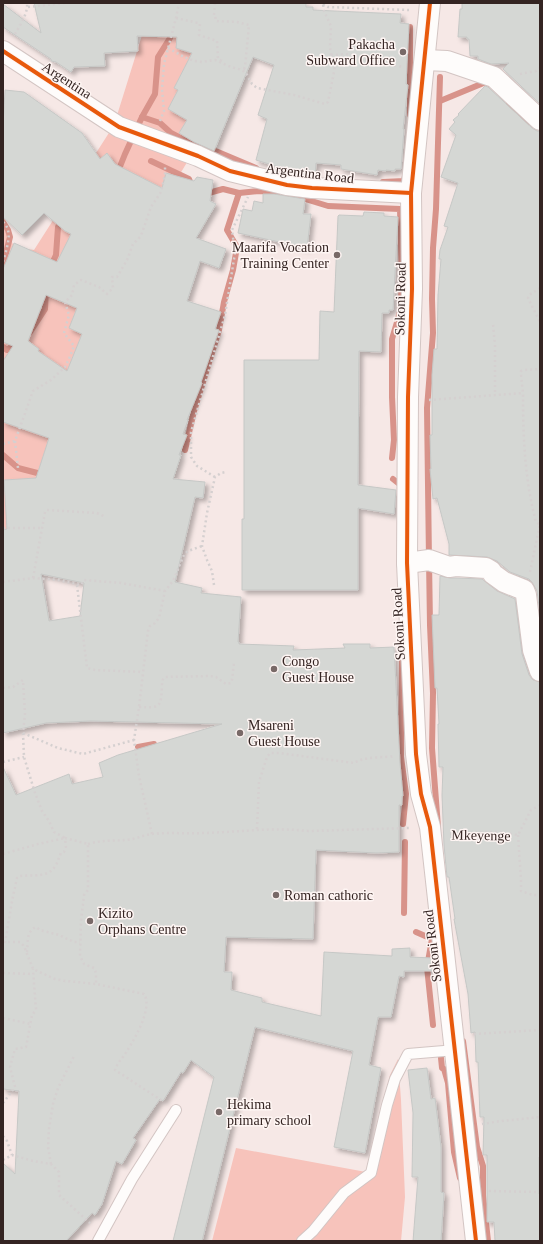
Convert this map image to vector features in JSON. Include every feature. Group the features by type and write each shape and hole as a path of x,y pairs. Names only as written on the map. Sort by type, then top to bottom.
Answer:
{"street":[{"name":"Sokoni Road","path":"430,6 411,193 412,289 408,397 407,563 416,754 421,794 431,833 476,1241"},
{"name":"Argentina","path":"3,51 119,127"},
{"path":"424,60 447,61 494,77 540,120"},
{"name":"Argentina Road","path":"119,127 198,156 230,171 256,178 312,188 411,193"},
{"path":"407,563 429,560 449,567 486,568 504,582 531,592 533,650 540,671"}],"lane":[{"path":"302,1241 313,1231 344,1193 371,1173 387,1105 395,1079 408,1054 456,1050"},
{"path":"100,1236 132,1179 176,1110"}],"path":[{"path":"3,51 10,43 20,24 28,7 27,3"},
{"path":"28,7 65,3"},
{"path":"18,468 15,441 33,391 65,367 74,346 64,333 69,315 65,302 72,295 74,284 81,280 98,287 107,294 113,288 112,277 118,277 133,244 140,237 152,207 161,192 165,174 159,142 159,129 164,111 162,84 164,64 179,3"},
{"path":"176,18 200,24 199,35 217,41 218,59 232,67 244,69 249,25 237,22 216,21 216,15 214,15 215,3"},
{"path":"168,48 194,61 202,62 215,60 242,70 246,73 252,84 257,88 294,95 325,104 328,102 335,67 331,55 331,26 322,4"},
{"path":"322,4 328,7 388,10 430,6"},
{"path":"331,55 350,54 371,62 409,68 424,60"},
{"path":"215,477 197,466 191,457 191,432 225,315 235,253 232,230 256,178"},
{"path":"3,222 6,224 8,230 7,247 3,262"},
{"path":"540,288 529,295 528,298 540,322"},
{"path":"493,324 495,344 495,394"},
{"path":"531,592 528,585 540,524 536,522 531,500 523,422 521,371 540,369"},
{"path":"408,397 428,400 443,400 445,398 523,393"},
{"path":"3,444 15,441"},
{"path":"214,585 212,571 202,546 215,477 226,472"},
{"path":"34,578 47,510 97,513 106,517"},
{"path":"3,528 43,528"},
{"path":"152,834 139,776 134,740 148,631 150,626 159,618 165,591 176,575 184,556 188,551 202,546"},
{"path":"3,582 34,578 58,580 80,585 84,580 146,586 165,591"},
{"path":"78,585 87,668 95,670 143,672"},
{"path":"139,707 154,707 160,704 162,698 162,680 165,676 210,676 226,684 231,683 234,663"},
{"path":"3,688 13,687 23,680 25,714 23,733 24,757 34,793 42,811 54,832 64,838 88,844 88,889 84,894 80,956 84,964 94,968 96,973 96,984"},
{"path":"23,733 58,748 83,754 134,740"},
{"path":"257,829 260,782 267,757 270,753 354,763 358,760 368,758 401,757 416,754"},
{"path":"3,762 24,757"},
{"path":"518,835 521,891 540,895"},
{"path":"3,854 64,838"},
{"path":"3,1103 15,1087 10,1067 12,1057 15,1049 26,1047 32,1015 36,1010 33,969 24,946 20,942 4,942 17,878 20,876 44,874 52,870 61,853 65,852 66,849 64,838"},
{"path":"27,955 29,932 32,928 36,927 40,930 59,935 74,942 80,942"},
{"path":"33,969 64,982 67,980 96,984 144,994 147,998 147,1010 130,1046 116,1066 115,1070 176,1110"},
{"path":"3,973 33,974"},
{"path":"3,1018 31,1024"},
{"path":"456,1050 463,1037 470,1034 479,1032 492,1034 540,1030"},
{"path":"50,1164 48,1147 53,1104 58,1088 74,1056"},
{"path":"464,1127 540,1117"},
{"path":"3,1136 7,1141 12,1155"},
{"path":"3,1160 12,1155 33,1162 50,1164 59,1172 59,1195 92,1225 100,1236"},
{"path":"471,1191 540,1192"}],"shaded area":[{"path":"139,3 237,79 162,204 3,591 3,217 14,247 34,250 114,125 143,32"},
{"path":"398,1059 405,1197 401,1241 212,1241 236,1148 366,1172 390,1075"}],"building":[{"path":"34,3 306,3 306,7 313,7 313,10 401,14 400,23 409,24 406,84 408,85 403,129 401,169 395,169 395,171 378,170 377,175 341,169 341,165 316,163 315,177 313,177 256,160 267,119 258,115 274,65 253,57 214,151 194,142 179,133 187,120 168,109 178,90 174,88 192,53 176,48 177,37 137,36 138,51 104,53 105,66 74,67 71,72 56,62 51,61 51,59 3,27 3,4 41,33"},
{"path":"462,3 540,3 540,104 503,69 509,63 491,64 478,59 478,56 470,56 469,39 467,39 467,37 458,37 460,9 462,9"},
{"path":"485,86 488,87 532,128 540,131 540,614 537,591 529,579 510,572 497,561 487,557 449,555 449,544 437,498 433,499 430,469 430,435 432,435 432,375 434,349 437,349 438,295 441,259 439,259 440,250 448,227 444,226 458,183 441,177 456,135 449,129 455,122 453,120"},
{"path":"5,90 24,92 82,133 100,159 107,153 115,164 162,188 166,173 194,181 197,177 213,180 210,201 216,204 196,238 226,249 219,268 200,261 187,301 221,312 215,329 219,330 201,382 202,383 187,420 183,434 187,435 179,455 181,455 173,479 205,482 203,498 195,497 175,582 202,588 201,593 241,597 239,644 294,646 293,650 345,648 343,644 370,644 370,648 394,647 403,796 402,805 399,805 399,852 377,853 316,850 313,939 226,937 224,972 232,972 231,990 262,998 262,1002 321,1016 324,952 392,956 392,949 410,948 410,957 433,958 434,971 404,971 404,977 399,976 391,1017 378,1017 369,1065 381,1068 365,1153 334,1147 353,1051 255,1027 202,1241 173,1241 214,1077 191,1060 183,1073 181,1072 163,1101 160,1099 133,1138 136,1140 122,1164 116,1161 102,1204 95,1215 92,1213 66,1241 3,1241 3,1163 15,1174 19,1091 3,1089 3,767 16,795 69,774 72,784 103,777 99,763 118,755 222,724 91,721 46,723 3,733 3,530 7,529 4,480 36,478 49,438 3,422 3,361 13,346 3,342 3,269 14,243 57,262 71,234 65,231 44,213 22,235 3,217 3,125","holes":["46,295 77,308 69,328 82,334 67,371 38,351 39,349 28,341","41,574 84,583 80,616 49,621"]},
{"path":"263,194 274,194 305,199 303,214 311,214 307,248 238,233 243,209 252,211 254,201 263,203"},
{"path":"364,212 384,213 384,216 398,217 393,310 389,310 389,313 382,313 381,352 359,351 358,485 396,490 394,514 358,508 358,590 242,590 242,519 244,519 244,360 319,360 320,311 334,312 338,216 363,216"},
{"path":"440,576 450,578 482,579 497,591 515,599 522,654 529,675 533,680 540,682 540,1241 495,1241 494,1222 487,1222 487,1155 483,1155 484,1117 480,1117 478,1062 476,1062 475,1032 471,1033 468,994 454,919 449,877 447,877 444,845 442,795 443,767 439,767 439,724 437,688 435,688 432,615 439,615"},
{"path":"427,1068 431,1099 435,1098 441,1147 441,1192 444,1193 441,1241 413,1241 418,1177 412,1177 413,1113 408,1070"}],"waterway":[{"path":"410,27 410,115"},
{"path":"117,174 142,117 155,94 158,57 170,38 172,30"},
{"path":"438,827 432,748 433,693 430,625 427,408 433,333 433,248 436,209 440,77"},
{"path":"440,101 486,82 490,84"},
{"path":"509,103 526,124"},
{"path":"142,117 160,123 171,133 194,145 218,152 256,168"},
{"path":"151,161 189,179 192,187"},
{"path":"383,182 404,181 405,176"},
{"path":"205,194 223,189 239,193 259,191 278,192"},
{"path":"185,450 194,411 219,330 224,302 233,270 237,247 227,230 239,193"},
{"path":"289,194 328,206 400,209 402,283 400,312 392,339 394,440 392,458"},
{"path":"51,266 56,255 58,227 62,220"},
{"path":"3,222 10,237 3,265"},
{"path":"30,332 45,309 46,289"},
{"path":"3,347 7,350 19,342"},
{"path":"3,455 18,468 45,475"},
{"path":"393,479 403,487"},
{"path":"402,658 401,757 406,794 403,824"},
{"path":"138,747 154,744"},
{"path":"404,913 405,842"},
{"path":"416,932 432,939 427,967 433,1025"},
{"path":"463,1041 477,1147 483,1166 483,1195 488,1241"},
{"path":"441,1058 442,1068 444,1069 448,1083 454,1152 460,1178"}],"cycle path":[{"path":"430,3 411,193 412,289 408,397 407,563 416,754 421,794 430,827 476,1241"},
{"path":"3,51 119,127 198,156 230,171 287,185 312,188 411,193"}],"place":[{"name":"Pakacha Subward Office","path":"403,52"},
{"name":"Maarifa Vocation Training Center","path":"337,255"},
{"name":"Congo Guest House","path":"274,669"},
{"name":"Msareni Guest House","path":"240,733"},
{"name":"Roman cathoric","path":"276,895"},
{"name":"Kizito Orphans Centre","path":"90,921"},
{"name":"Hekima primary school","path":"219,1112"}]}
